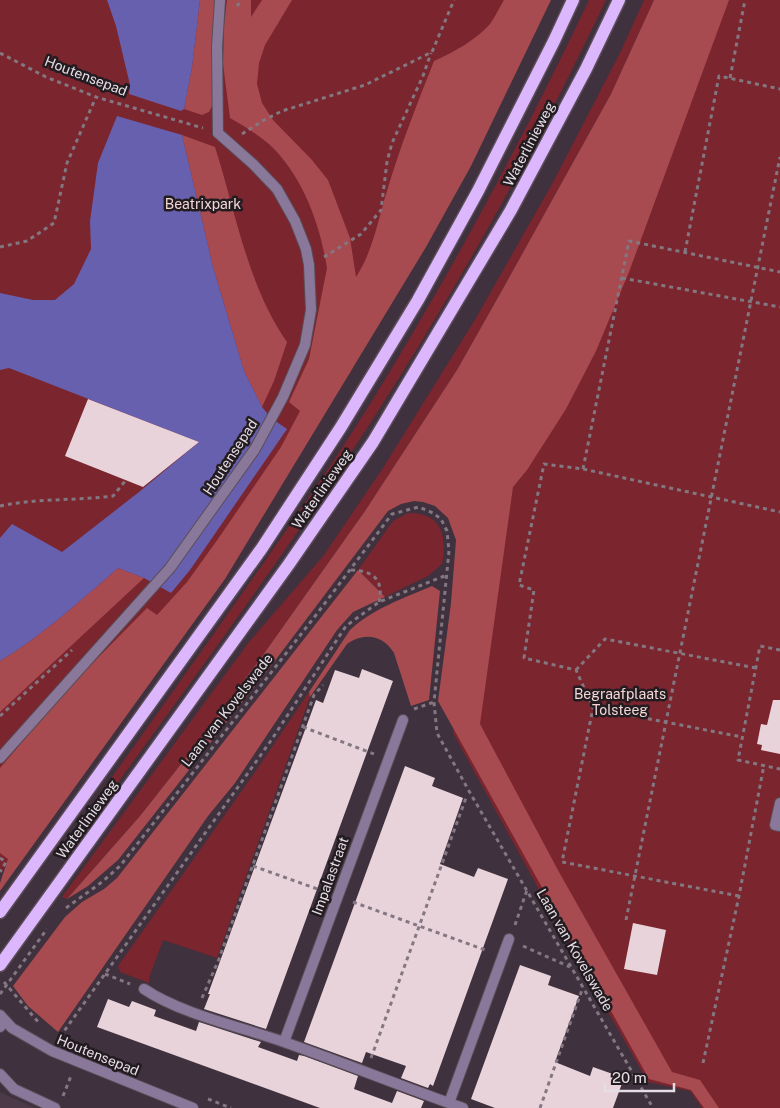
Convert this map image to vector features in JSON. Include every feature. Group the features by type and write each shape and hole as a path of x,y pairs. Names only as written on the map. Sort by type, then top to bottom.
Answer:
{"main road":[{"name":"Waterlinieweg","path":"0,912 262,548 341,427 418,300 478,191 573,0"},
{"name":"Waterlinieweg","path":"0,965 289,564 372,442 511,210 586,68 619,0"}],"street":[{"path":"218,133 217,46 220,0"},
{"name":"Houtensepad","path":"0,758 170,568 255,449 283,397 305,346 311,310 309,265 306,249 295,221 277,189 254,164 218,133"},
{"name":"Impalastraat","path":"284,1042 403,720"},
{"path":"780,803 775,825 780,826"},
{"path":"449,1103 509,939"},
{"path":"144,989 196,1013 284,1042 463,1108"},
{"name":"Houtensepad","path":"2,1021 52,1051 193,1108"},
{"path":"0,1074 14,1088 58,1104"}],"path":[{"path":"309,265 361,234 381,210 387,162 392,143 423,76 454,0"},
{"path":"730,78 745,0"},
{"path":"218,133 229,137 238,136 282,111 365,85 432,52"},
{"name":"Houtensepad","path":"0,53 46,77 96,97 195,125"},
{"path":"685,253 719,76 780,89"},
{"path":"0,247 27,241 54,223 67,163 96,97"},
{"path":"626,920 780,157"},
{"path":"583,469 629,241 780,272"},
{"path":"622,278 780,308"},
{"path":"576,670 524,658 534,590 519,585 544,464 583,469 780,512"},
{"path":"0,506 29,501 89,499 113,496 126,480"},
{"name":"Laan van Kovelswade","path":"63,910 102,882 120,866 392,514 419,507 441,519 447,531 449,551 434,702 437,733 570,967 653,1108"},
{"path":"350,570 369,572 375,578 380,584 379,602"},
{"path":"52,1051 60,1037 270,742 346,626 379,602 447,575"},
{"path":"576,670 605,639 756,668"},
{"path":"0,716 78,644"},
{"path":"780,650 760,646 738,760 780,769"},
{"path":"576,670 594,708 562,862 739,896"},
{"path":"196,1013 219,959 314,696 323,684"},
{"path":"414,709 434,702"},
{"path":"594,708 665,723 742,736"},
{"path":"303,727 388,760"},
{"path":"703,1063 739,896 764,765"},
{"path":"366,1073 466,798"},
{"path":"0,858 6,862 0,872"},
{"path":"253,866 503,956"},
{"path":"527,890 509,939 570,967"},
{"path":"0,994 52,923"},
{"path":"105,974 144,989"},
{"path":"0,976 38,1022 45,1027"},
{"path":"540,1108 583,987"},
{"path":"53,1032 60,1037"},
{"path":"58,1104 77,1062"}],"shaded area":[{"path":"107,0 200,0 192,67 184,109 181,111 129,94 130,85 116,26"},
{"path":"117,116 182,135 213,267 244,371 262,407 271,418 287,429 190,570 171,593 144,578 118,568 46,629 0,661 0,538 12,524 62,552 199,442 9,368 0,370 0,293 33,300 55,300 74,284 91,249 90,221 98,163"},
{"path":"0,1092 15,1099 35,1108 0,1108"}],"green space":[{"name":"Beatrixpark","path":"0,0 513,0 350,373 161,657 0,873"},
{"path":"200,0 215,0 212,106 209,112 202,115 184,109 192,67"},
{"path":"227,0 251,0 251,17 262,0 292,0 265,45 259,63 257,84 262,103 273,120 312,160 328,180 350,238 356,277 371,246 397,158 434,61 457,50 478,35 490,24 504,0 551,0 471,166 426,247 225,579 0,891 0,883 8,859 0,853 0,768 69,687 147,608 157,615 187,582 281,447 300,411 289,402 309,359 327,268 324,251 315,218 291,171 269,144 230,118 223,64"},
{"path":"589,0 606,0 563,88 513,183 419,346 289,544 95,814 89,809 301,509 357,425 400,355 485,205"},
{"path":"644,0 654,0 611,94 457,370 365,511 263,655 189,754 140,816 67,899 62,897 249,642 324,555 383,468 476,318 552,184 620,53"},
{"path":"654,0 729,0 629,272 596,351 566,409 527,470 513,487 480,724 559,872 672,1072 700,1080 719,1108 704,1108 691,1090 649,1079 438,701 451,603 456,540 448,518 435,506 423,502 414,501 401,504 388,511 271,666 118,860 88,886 67,899 140,816 189,754 263,655 365,511 457,370 611,94"},
{"name":"Begraafplaats Tolsteeg","path":"700,0 780,0 780,1108 702,1108 690,1091 648,1082 558,924 453,733 488,503"},
{"path":"182,135 215,147 252,272 273,320 287,342 274,381 262,407 244,371 213,267"},
{"path":"408,513 428,517 435,521 440,528 444,544 442,564 428,576 385,597 358,570 393,521"},
{"path":"118,568 144,578 0,712 0,661 46,629"},
{"path":"358,570 385,597 353,612 337,630 235,783 208,816 58,1032 28,1006 13,986 65,917 82,902 104,889 117,878"},
{"path":"432,586 440,591 429,700 411,706 394,653 384,642 373,637 360,638 347,644 310,697 309,692 350,630 378,610"},
{"path":"309,692 310,697 217,958 163,940 149,978 149,983 120,972 118,966"}],"building":[{"path":"88,399 199,442 143,487 65,456"},
{"path":"362,669 393,681 266,1029 204,1009 316,700 323,703 335,670 359,678"},
{"path":"773,700 780,700 780,754 761,750 762,745 757,744 761,724 767,725"},
{"path":"405,766 435,778 432,786 463,798 440,864 474,877 478,868 508,879 433,1086 430,1084 428,1088 401,1078 406,1066 366,1052 362,1063 304,1042"},
{"path":"633,923 666,930 657,975 624,969"},
{"path":"520,965 551,976 548,985 579,996 555,1062 590,1076 593,1067 624,1078 613,1108 495,1108 471,1099"},
{"path":"108,999 129,1007 132,1001 156,1010 154,1016 196,1031 199,1022 261,1042 258,1047 297,1061 299,1055 304,1056 358,1076 354,1089 392,1103 397,1091 424,1101 421,1108 320,1108 97,1027"}]}
